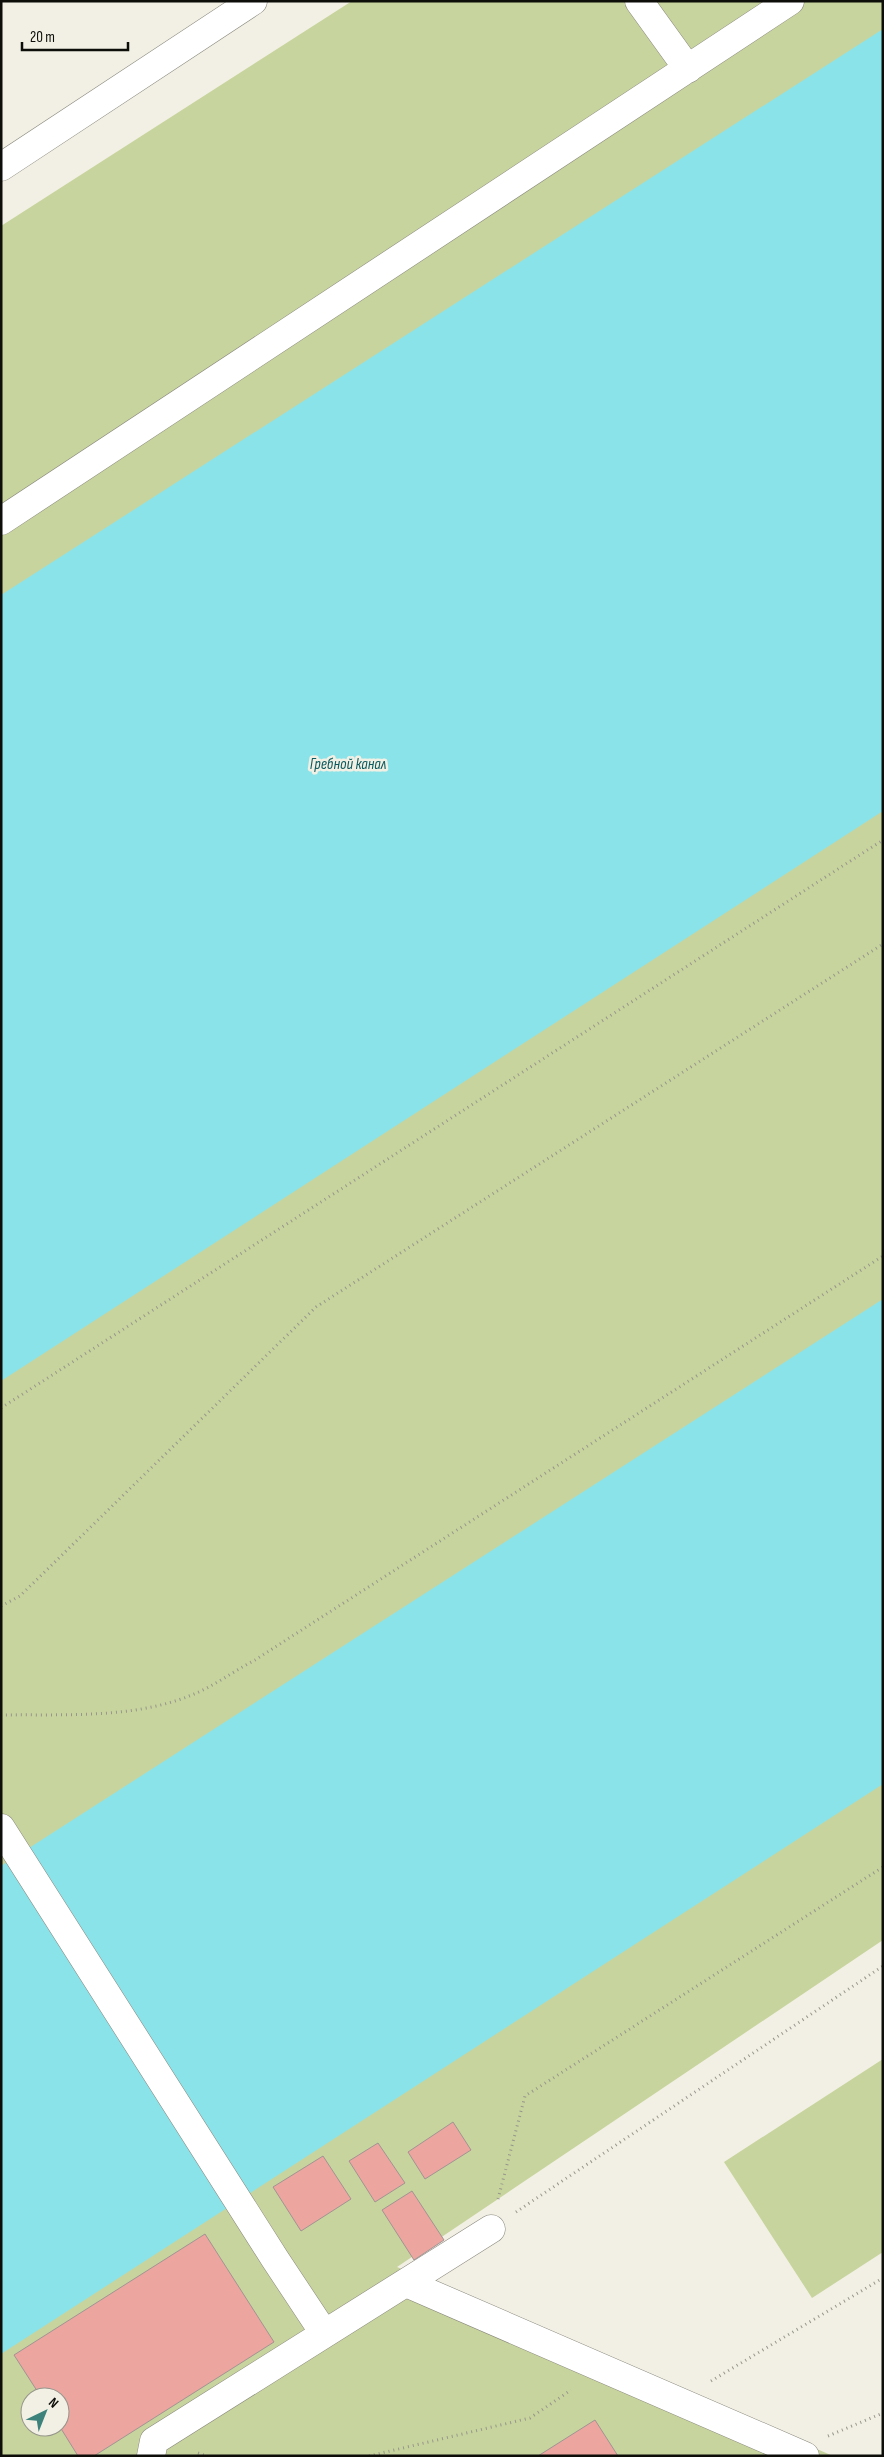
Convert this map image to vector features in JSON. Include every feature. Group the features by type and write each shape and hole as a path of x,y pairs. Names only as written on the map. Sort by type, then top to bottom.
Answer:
{"lane":[{"path":"1,167 253,1"},
{"path":"639,1 688,68"},
{"path":"1,521 790,1"},
{"path":"1,1828 324,2333"},
{"path":"151,2456 154,2441 491,2229"},
{"path":"406,2283 678,2400 794,2454"}],"path":[{"path":"1,1408 883,840"},
{"path":"1,1606 20,1596 316,1307 883,944"},
{"path":"1,1715 116,1713 160,1705 204,1690 255,1660 883,1256"},
{"path":"491,2229 524,2096 883,1867"},
{"path":"491,2229 883,1966"},
{"path":"678,2400 883,2278"},
{"path":"369,2456 530,2418 605,2368"},
{"path":"794,2454 883,2414"}],"green space":[{"name":"Гребной канал","path":"352,1 883,1 883,1940 397,2267 833,2456 1,2456 1,226"},
{"path":"883,2059 883,2252 812,2298 724,2162"}],"water":[{"name":"Гребной канал","path":"883,29 883,811 1,1381 1,595"},
{"path":"883,1299 883,1784 1,2354 1,1866"}],"building":[{"path":"453,2122 471,2150 425,2179 408,2152"},
{"path":"378,2143 405,2183 375,2202 349,2161"},
{"path":"323,2156 351,2199 301,2231 273,2187"},
{"path":"412,2191 444,2240 414,2260 382,2210"},
{"path":"205,2234 274,2342 94,2456 78,2456 66,2437 70,2437 70,2387 35,2387 14,2355"},
{"path":"595,2420 618,2456 538,2456 568,2437"}]}
